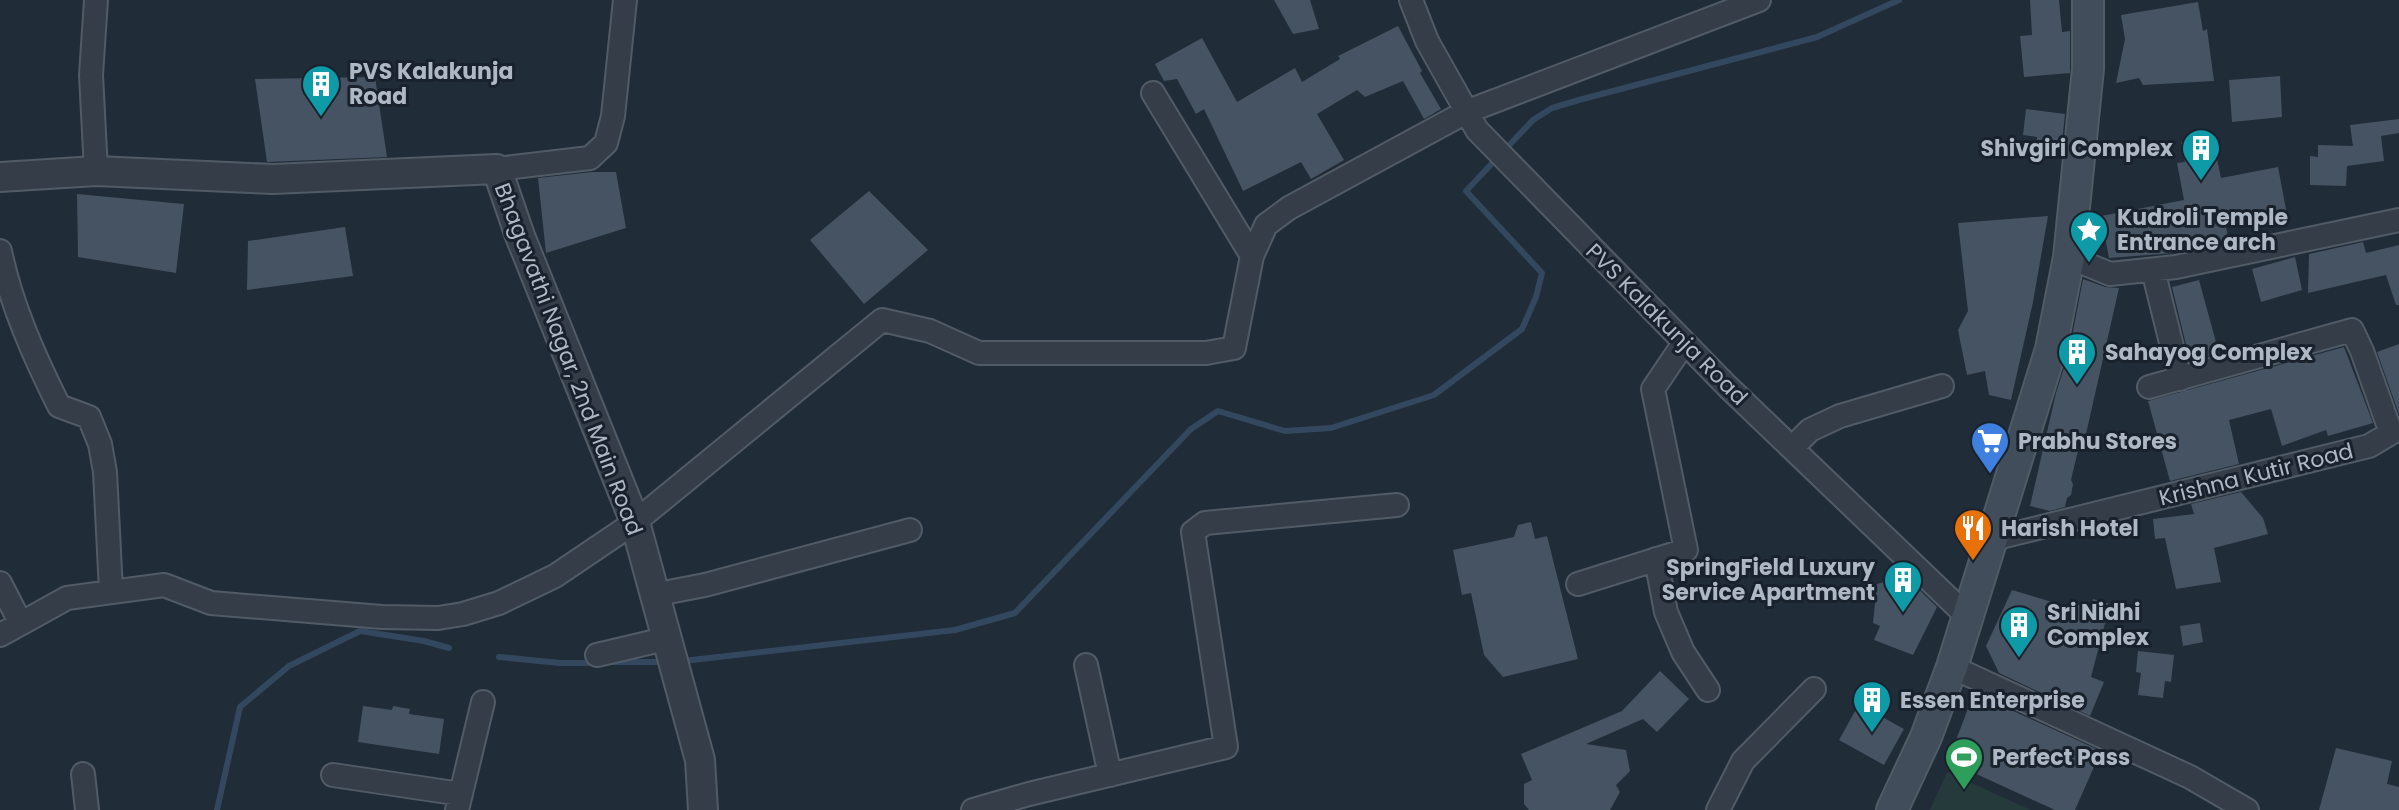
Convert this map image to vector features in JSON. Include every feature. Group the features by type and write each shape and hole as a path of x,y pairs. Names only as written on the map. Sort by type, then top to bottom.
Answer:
{"main road":[{"path":"1892,810 1926,737 1952,667 2051,349 2069,257 2093,1"}],"street":[{"path":"96,0 91,75 96,171"},
{"path":"0,177 96,171 273,179 497,169 590,158 606,143 613,116 625,0"},
{"name":"PVS Kalakunja Road","path":"1411,0 1427,41 1472,121 1684,343 1967,616"},
{"path":"0,635 67,598 164,585 211,603 382,617 450,616 499,603 555,576 635,522 882,320 930,331 979,353 1206,353 1234,348 1252,256 1266,225 1289,208 1721,8 1759,0"},
{"path":"1153,93 1252,256"},
{"name":"Bhagavathi Nagar, 2nd Main Road","path":"497,169 520,236 635,522 700,760 703,810"},
{"path":"2069,257 2110,274 2153,270 2399,220"},
{"path":"0,251 5,276 29,341 59,406 89,417 98,436 105,472 111,591"},
{"path":"2153,270 2180,379"},
{"name":"Krishna Kutir Road","path":"1993,539 2369,446 2395,431 2352,330 2149,387"},
{"path":"1578,584 1686,550 1653,389 1684,343"},
{"path":"1792,448 1810,430 1840,416 1942,386"},
{"path":"973,810 1031,802 1110,775 1226,747 1193,532 1205,523 1397,505"},
{"path":"653,595 705,585 910,530"},
{"path":"1656,559 1666,612 1683,652 1708,690"},
{"path":"0,583 20,622"},
{"path":"597,655 667,644"},
{"path":"1086,665 1110,775"},
{"path":"1952,667 2190,777 2247,810"},
{"path":"1718,810 1743,761 1814,689"},
{"path":"333,775 459,802 483,702"},
{"path":"83,774 87,810"}],"green space":[{"name":"Perfect Pass","path":"1947,772 2031,810 1930,810"}],"building":[{"path":"1274,0 1310,0 1319,29 1293,34"},
{"path":"2030,0 2059,0 2062,32 2070,31 2070,73 2024,77 2020,36 2032,35"},
{"path":"2198,2 2203,31 2207,29 2214,81 2143,85 2139,78 2116,83 2125,39 2121,15"},
{"path":"1398,26 1441,109 1424,119 1403,81 1365,97 1357,90 1317,114 1344,160 1311,179 1301,162 1243,191 1204,109 1196,114 1177,79 1164,81 1155,64 1202,38 1237,102 1295,68 1302,82 1340,59 1338,56"},
{"path":"2280,76 2282,117 2232,122 2229,80"},
{"name":"PVS Kalakunja Road","path":"375,77 387,157 267,162 255,79"},
{"path":"2026,109 2065,114 2061,153 2036,149 2037,137 2023,135"},
{"path":"2399,119 2399,133 2381,136 2384,161 2347,166 2346,186 2310,185 2310,156 2318,157 2318,145 2353,146 2350,125"},
{"name":"Shivgiri Complex","path":"2216,135 2221,178 2278,167 2288,220 2259,225 2258,216 2225,222 2229,242 2174,253 2109,258 2101,216 2184,200 2177,163 2185,162 2181,142"},
{"path":"616,172 626,228 546,253 538,178"},
{"path":"869,191 928,250 864,304 810,240"},
{"path":"77,194 184,204 176,273 78,257"},
{"path":"2048,216 2011,400 1989,395 1985,371 1967,375 1958,330 1968,311 1958,223"},
{"path":"345,227 353,276 247,290 248,241"},
{"path":"2363,242 2366,253 2399,245 2399,305 2396,305 2386,275 2308,293 2309,254"},
{"path":"2295,257 2302,290 2261,302 2252,269"},
{"name":"Sahayog Complex","path":"2083,279 2105,287 2119,288 2086,434 2082,434 2071,480 2071,495 2065,507 2050,511 2030,506 2056,393 2069,352"},
{"path":"2199,280 2219,353 2190,361 2172,287"},
{"path":"2399,344 2399,414 2377,352"},
{"path":"2344,347 2373,423 2328,436 2326,430 2282,446 2271,409 2229,420 2239,464 2170,481 2148,401"},
{"path":"2241,492 2263,518 2268,534 2214,548 2221,582 2176,589 2165,538 2155,539 2153,519 2194,514 2191,504"},
{"path":"1531,522 1535,539 1547,536 1578,659 1503,677 1484,655 1471,593 1462,595 1453,550 1514,537 1518,525"},
{"name":"SpringField Luxury Service Apartment","path":"1905,576 1937,607 1913,655 1874,640 1880,626 1873,623 1877,584"},
{"path":"2012,590 2069,607 2070,602 2091,608 2093,599 2110,604 2091,677 2104,682 2090,716 1999,673 1986,646"},
{"path":"2200,623 2203,642 2183,646 2180,626"},
{"path":"2138,651 2174,655 2171,682 2165,681 2163,698 2138,695 2141,673 2136,672"},
{"path":"1660,671 1689,699 1657,732 1643,719 1586,744 1626,750 1630,771 1616,785 1620,792 1610,810 1529,810 1524,804 1524,784 1532,780 1521,754 1622,711"},
{"path":"1974,693 2101,751 2075,810 2055,810 1948,761"},
{"name":"Essen Enterprise","path":"1859,704 1904,729 1884,765 1839,740"},
{"path":"363,706 392,710 393,706 410,709 409,714 444,719 439,754 358,742"},
{"path":"2336,748 2392,761 2387,784 2399,787 2399,810 2319,810"}],"waterway":[{"path":"683,661 955,630 1015,613 1191,429 1218,411 1285,431 1331,428 1434,395 1522,329 1536,297 1542,273 1466,191 1533,120 1552,108 1579,100 1817,37 1899,0"},
{"path":"217,810 240,707 289,666 360,631 449,648"},
{"path":"499,657 596,663"},
{"path":"607,662 663,662"}],"place":[{"name":"PVS Kalakunja Road","path":"321,118"},
{"name":"Shivgiri Complex","path":"2201,182"},
{"name":"Kudroli Temple Entrance arch","path":"2089,264"},
{"name":"Sahayog Complex","path":"2077,386"},
{"name":"Prabhu Stores","path":"1990,475"},
{"name":"Harish Hotel","path":"1973,562"},
{"name":"SpringField Luxury Service Apartment","path":"1903,614"},
{"name":"Sri Nidhi Complex","path":"2019,659"},
{"name":"Essen Enterprise","path":"1872,734"},
{"name":"Perfect Pass","path":"1964,791"}]}
